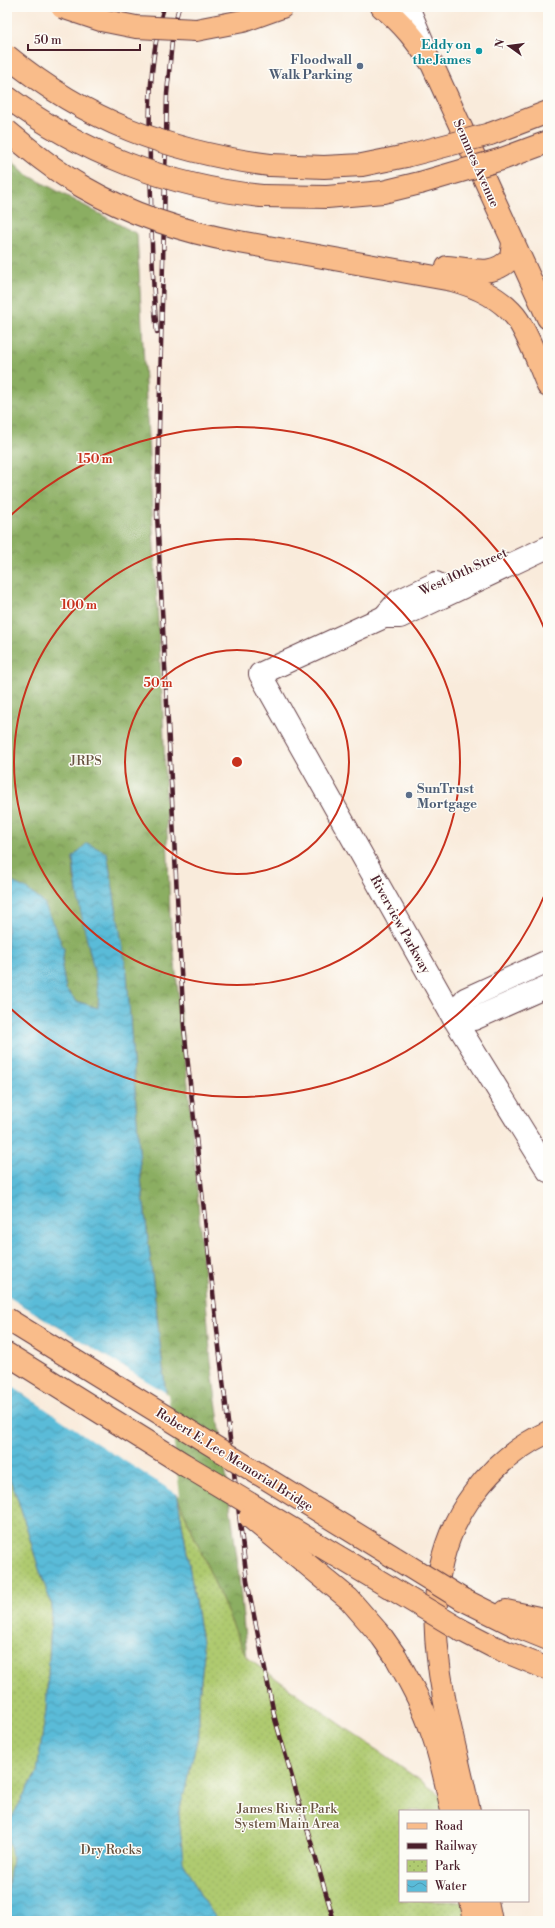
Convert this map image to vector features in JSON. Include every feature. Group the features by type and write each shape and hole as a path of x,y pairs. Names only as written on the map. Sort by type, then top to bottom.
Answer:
{"main road":[{"path":"62,7 101,20 129,26 196,30 243,21 277,8"},
{"path":"382,7 411,34 432,64"},
{"path":"7,56 57,93 113,123 141,135 204,154 270,165 332,167 362,165 406,156 490,134 548,112"},
{"name":"Semmes Avenue","path":"432,64 548,318"},
{"path":"7,97 61,133 134,168 204,188 262,196 327,198 383,192 502,160 548,142"},
{"path":"7,131 43,161 97,195 146,217 200,235 382,266 452,280 478,288 498,301 516,317 548,386"},
{"path":"382,266 452,267 474,271 487,271 499,268 511,258 513,243"},
{"name":"Robert E. Lee Memorial Bridge","path":"7,1319 462,1599"},
{"path":"7,1354 185,1465 461,1630 494,1647 548,1669"},
{"path":"469,1810 440,1674 436,1644 436,1594 441,1562 455,1524 481,1483 517,1449 548,1432"},
{"path":"185,1465 349,1599 382,1637 413,1688 431,1730 452,1810"},
{"path":"462,1599 548,1620"},
{"path":"462,1599 516,1626 548,1639"},
{"path":"471,1902 475,1921"},
{"path":"487,1902 491,1921"}],"street":[{"name":"Semmes Avenue","path":"408,7 432,64"},
{"path":"523,330 548,318"},
{"name":"West 10th Street","path":"260,674 384,617 398,601 548,532"},
{"name":"West 10th Street","path":"384,617 400,617 548,547"},
{"name":"Riverview Parkway","path":"260,674 454,1019 548,1171"},
{"path":"548,961 465,999 454,1019 474,1019 548,986"}],"green space":[{"name":"JRPS","path":"7,156 26,174 137,234 163,714 170,916 190,1103 211,1362 237,1558 247,1658 178,1499 141,1178 127,973 107,853 73,857 74,877 91,958 99,986 98,1008 76,1001 66,989 62,967 64,949 25,888 12,882 7,872"},
{"path":"7,1472 17,1497 39,1569 52,1605 46,1710 37,1772 7,1826"},
{"name":"James River Park System Main Area","path":"178,1499 247,1658 449,1801 452,1810 399,1810 399,1902 471,1902 475,1921 7,1921 7,1826 199,1733 199,1697 204,1654"}],"water":[{"path":"87,843 107,853 127,973 141,1178 178,1499 204,1654 199,1697 199,1733 179,1813 183,1861 201,1896 218,1921 7,1921 7,1893 12,1858 7,1826 37,1772 46,1710 52,1606 17,1497 7,1472 7,872 12,882 25,888 44,903 64,949 62,967 66,989 76,1001 98,1008 98,987 80,907 73,857"}],"pier":[{"path":"7,1296 168,1394 180,1496 93,1441 7,1383"}],"railway":[{"path":"157,332 152,265 149,126 151,78 154,54 164,7"},
{"path":"179,7 173,30 167,94 157,514 184,1028 219,1347 247,1581 275,1719 334,1921"}],"place":[{"name":"Eddy on the James","path":"479,51"},
{"name":"Floodwall Walk Parking","path":"360,66"},
{"name":"SunTrust Mortgage","path":"409,795"}],"park label":[{"name":"Dry Rocks","path":"111,1849"}]}
